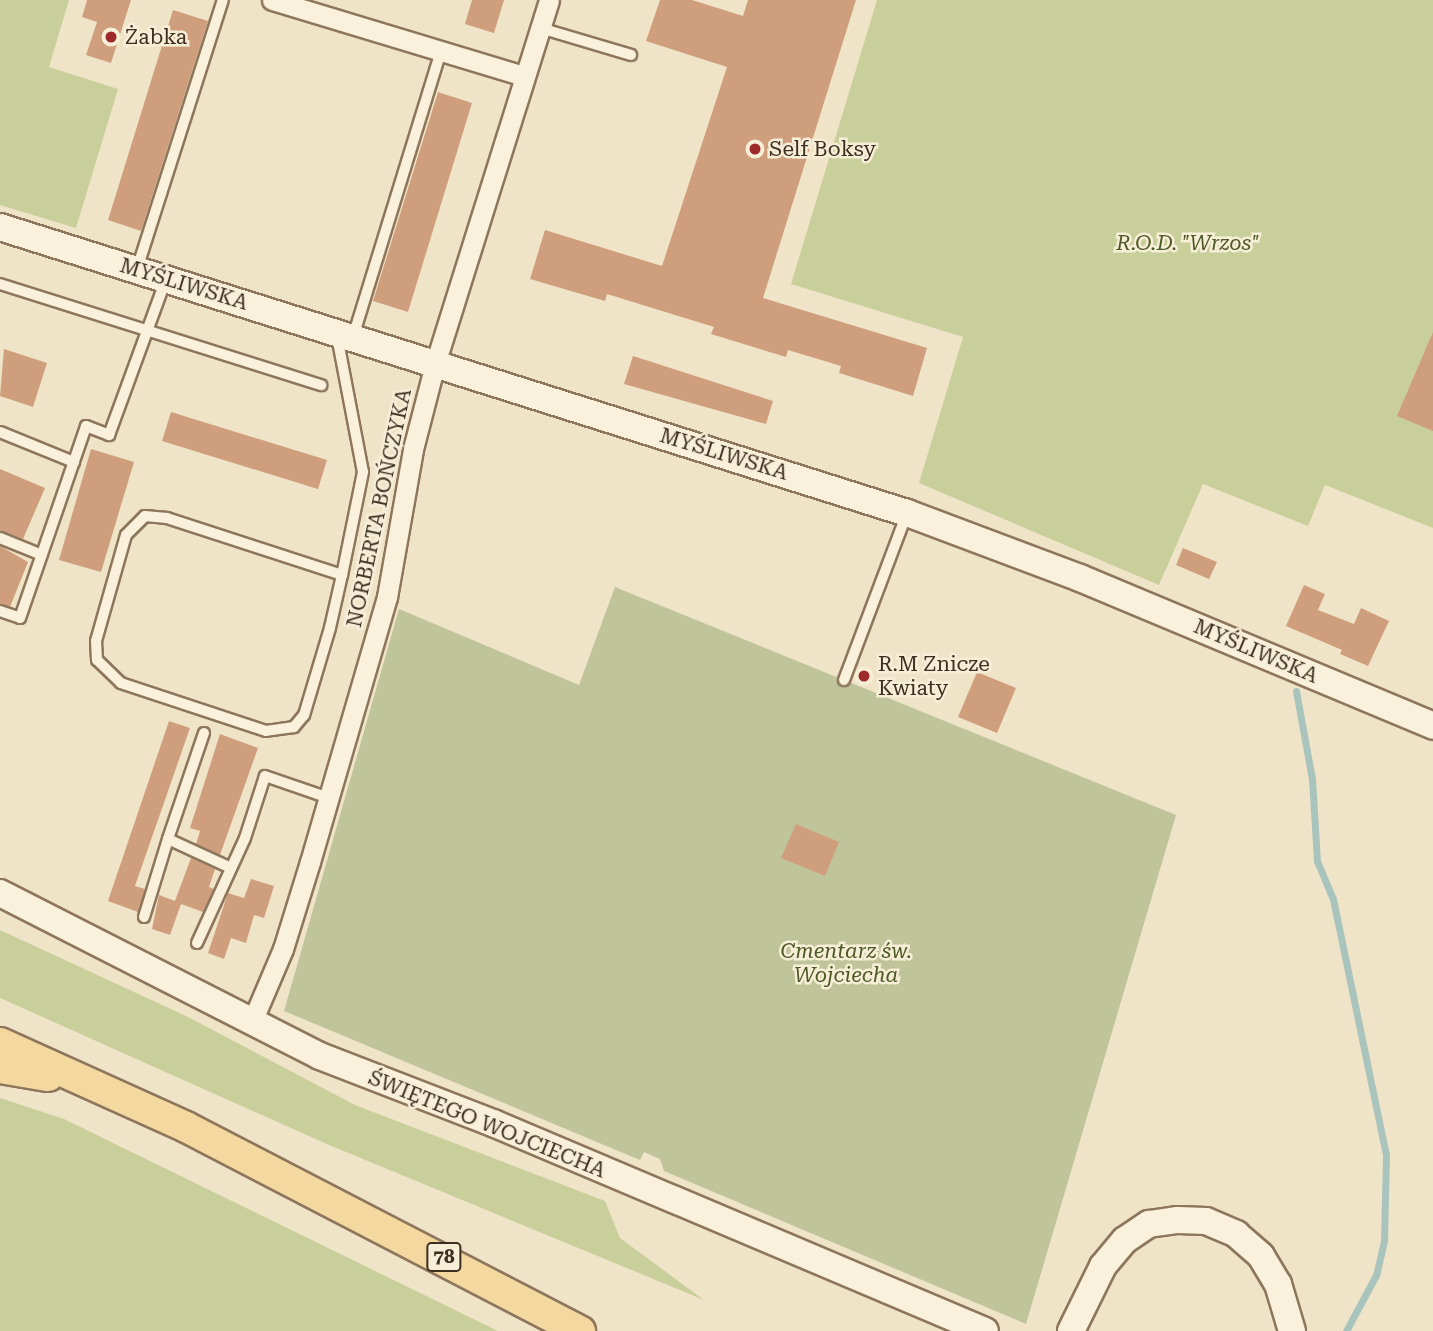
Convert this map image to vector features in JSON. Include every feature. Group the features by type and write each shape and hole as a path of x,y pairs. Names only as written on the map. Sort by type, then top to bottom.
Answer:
{"main road":[{"name":"78","path":"0,1043 306,1187 580,1331"},
{"path":"0,1068 89,1083"}],"street":[{"path":"272,0 524,76"},
{"name":"NORBERTA BOŃCZYKA","path":"251,1024 283,949 329,797 387,597 413,449 435,364 549,0"},
{"name":"MYŚLIWSKA","path":"0,227 907,513 1080,578 1433,726"},
{"name":"ŚWIĘTEGO WOJCIECHA","path":"0,893 251,1024 985,1331"},
{"path":"1071,1331 1102,1266 1125,1240 1149,1224 1178,1220 1206,1221 1236,1234 1261,1256 1278,1284 1292,1331"}],"lane":[{"path":"137,270 223,0"},
{"path":"540,28 631,55"},
{"path":"342,575 167,518 145,516 126,535 96,641 97,660 121,683 266,730 294,727 311,702 342,575 363,472 352,435 345,334 441,51"},
{"path":"0,611 20,618 86,426 109,435 149,331 166,278"},
{"path":"0,284 321,385"},
{"path":"0,432 74,462"},
{"path":"844,680 907,513"},
{"path":"0,538 41,555"},
{"path":"144,917 204,733"},
{"path":"197,943 231,868 265,776 329,797"},
{"path":"168,839 231,868"}],"green space":[{"path":"0,0 69,0 49,67 118,89 76,228 0,205"},
{"name":"R.O.D. \"Wrzos\"","path":"877,0 1433,0 1433,528 1325,485 1308,526 1203,484 1159,585 919,483 963,337 791,284"},
{"name":"Cmentarz św. Wojciecha","path":"615,587 1176,815 1026,1324 664,1171 660,1159 644,1152 640,1160 284,1011 399,609 579,685"},
{"path":"0,930 186,1016 355,1105 605,1201 620,1238 704,1300 329,1145 0,998"},
{"path":"0,1098 64,1119 498,1331 0,1331"}],"building":[{"name":"Żabka","path":"87,0 131,0 111,63 86,55 97,22 82,17"},
{"path":"472,0 504,0 494,33 465,24"},
{"path":"660,0 692,0 743,16 748,0 856,0 763,298 927,348 913,396 839,373 841,366 788,350 786,357 711,334 714,327 607,294 605,301 530,279 545,230 662,266 727,67 646,41"},
{"path":"173,10 208,21 141,231 108,220"},
{"path":"438,92 472,103 408,312 373,301"},
{"path":"1433,332 1433,431 1397,416"},
{"path":"4,349 47,363 33,407 0,396"},
{"path":"633,356 773,401 766,424 624,384"},
{"path":"171,412 327,460 318,489 162,441"},
{"path":"91,449 134,462 101,572 59,560"},
{"path":"0,469 45,488 23,539 0,531"},
{"path":"0,546 28,562 10,607 0,604"},
{"path":"1183,548 1217,562 1209,579 1176,565"},
{"path":"1304,585 1325,594 1318,610 1354,624 1361,608 1389,621 1368,666 1340,654 1342,650 1286,626"},
{"path":"977,672 1016,688 997,733 958,717"},
{"path":"169,721 190,728 135,886 145,889 138,912 108,901"},
{"path":"220,734 258,748 220,855 196,844 200,831 190,828"},
{"path":"796,824 839,842 825,876 781,858"},
{"path":"191,858 215,869 209,887 214,889 203,912 181,904 170,935 152,929 159,895 175,901"},
{"path":"251,879 274,886 264,918 254,915 246,943 231,938 224,959 208,953 228,893 244,898"}],"waterway":[{"path":"1296,691 1312,779 1317,861 1333,899 1386,1154 1384,1241 1376,1275 1346,1331"}],"place":[{"name":"Żabka","path":"111,37"},
{"name":"Self Boksy","path":"755,149"},
{"name":"R.M Znicze Kwiaty","path":"864,676"}]}
